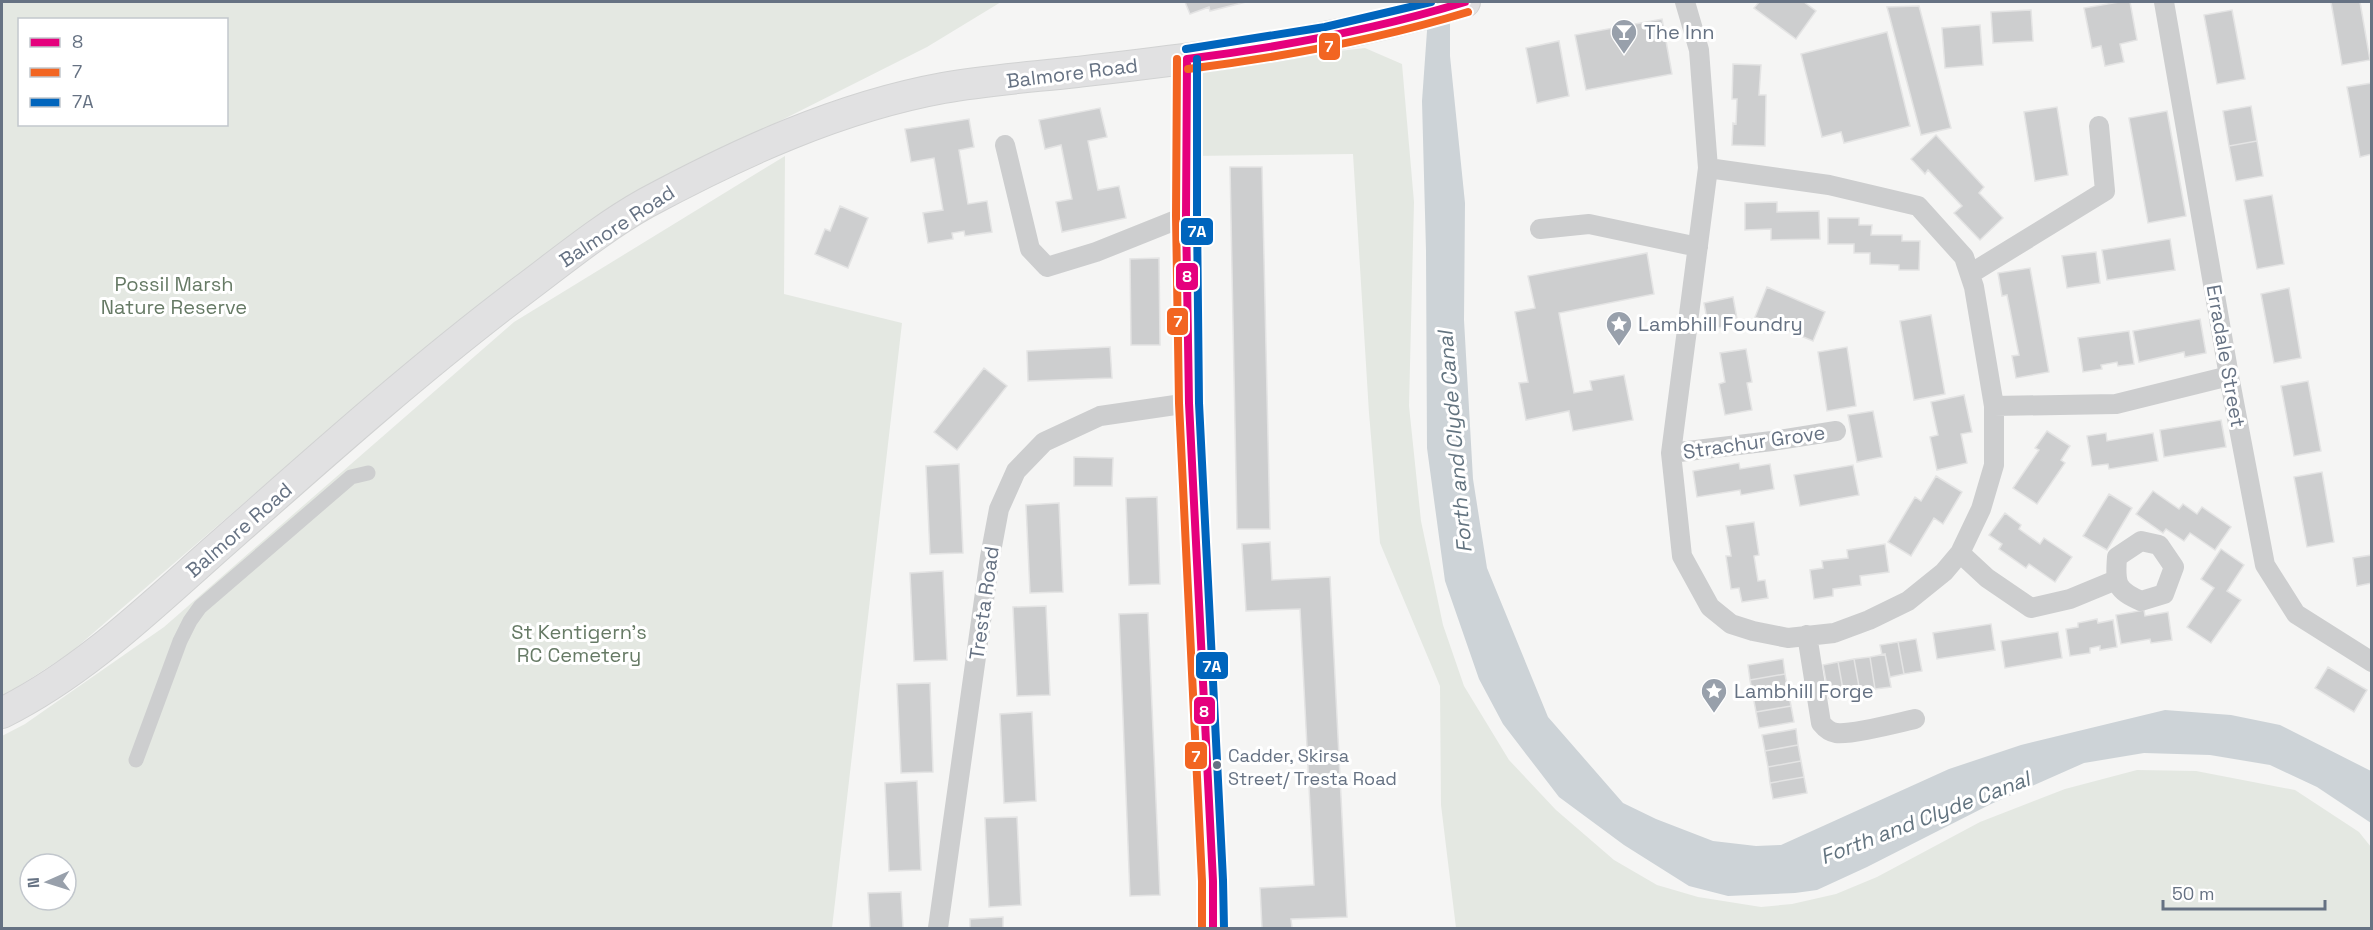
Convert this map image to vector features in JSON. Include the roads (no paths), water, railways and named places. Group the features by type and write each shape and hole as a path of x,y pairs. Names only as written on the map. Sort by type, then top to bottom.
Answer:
{"main road":[{"name":"Balmore Road","path":"2,713 28,700 111,642 425,366 580,247 642,206 741,155 810,126 879,104 944,88 1187,59 1323,38 1454,5"}],"street":[{"path":"1685,2 1699,50 1708,168 1671,453 1682,556 1710,607 1731,624 1753,632 1788,638 1834,633 1869,620 1908,601 1944,572 1960,553 1981,509 1994,465 1994,406 1974,287 1964,257 1918,206 1829,185 1708,168"},
{"name":"Erradale Street","path":"2164,2 2229,376 2265,565 2296,614 2372,662"},
{"path":"1187,59 1186,216 1189,403 1213,881 1213,928"},
{"path":"1970,274 2105,191 2099,126"},
{"path":"1005,145 1030,249 1047,267 1096,252 1186,216"},
{"path":"1540,229 1589,224 1698,247"},
{"path":"1994,406 2116,404 2229,376"},
{"name":"Tresta Road","path":"938,928 990,557 999,509 1016,471 1044,442 1100,416 1189,403"},
{"name":"Strachur Grove","path":"1671,453 1836,431"},
{"path":"136,760 180,640 200,607 351,477 368,473"},
{"path":"1960,553 1987,578 2031,608 2070,599 2116,580"},
{"path":"1807,635 1821,723 1824,728 1830,732 1842,733 1915,719"}],"water":[{"name":"Forth and Clyde Canal","path":"1420,2 1444,2 1450,24 1450,56 1465,203 1464,320 1473,479 1487,568 1548,717 1623,803 1656,819 1713,841 1756,846 1781,845 1949,769 2021,745 2165,710 2231,715 2280,725 2371,771 2371,823 2317,787 2270,765 2210,755 2144,753 2084,763 1991,804 1817,890 1728,896 1689,886 1624,845 1559,797 1503,724 1479,679 1445,581 1427,448 1426,251 1422,101 1427,31"}],"place":[{"name":"The Inn","path":"1624,55"},
{"name":"Lambhill Foundry","path":"1619,347"},
{"name":"Lambhill Forge","path":"1714,714"},
{"name":"Cadder, Skirsa Street/ Tresta Road","path":"1217,765"}],"park label":[{"name":"Possil Marsh Nature Reserve","path":"174,296"},
{"name":"St Kentigern's RC Cemetery","path":"579,644"}]}
